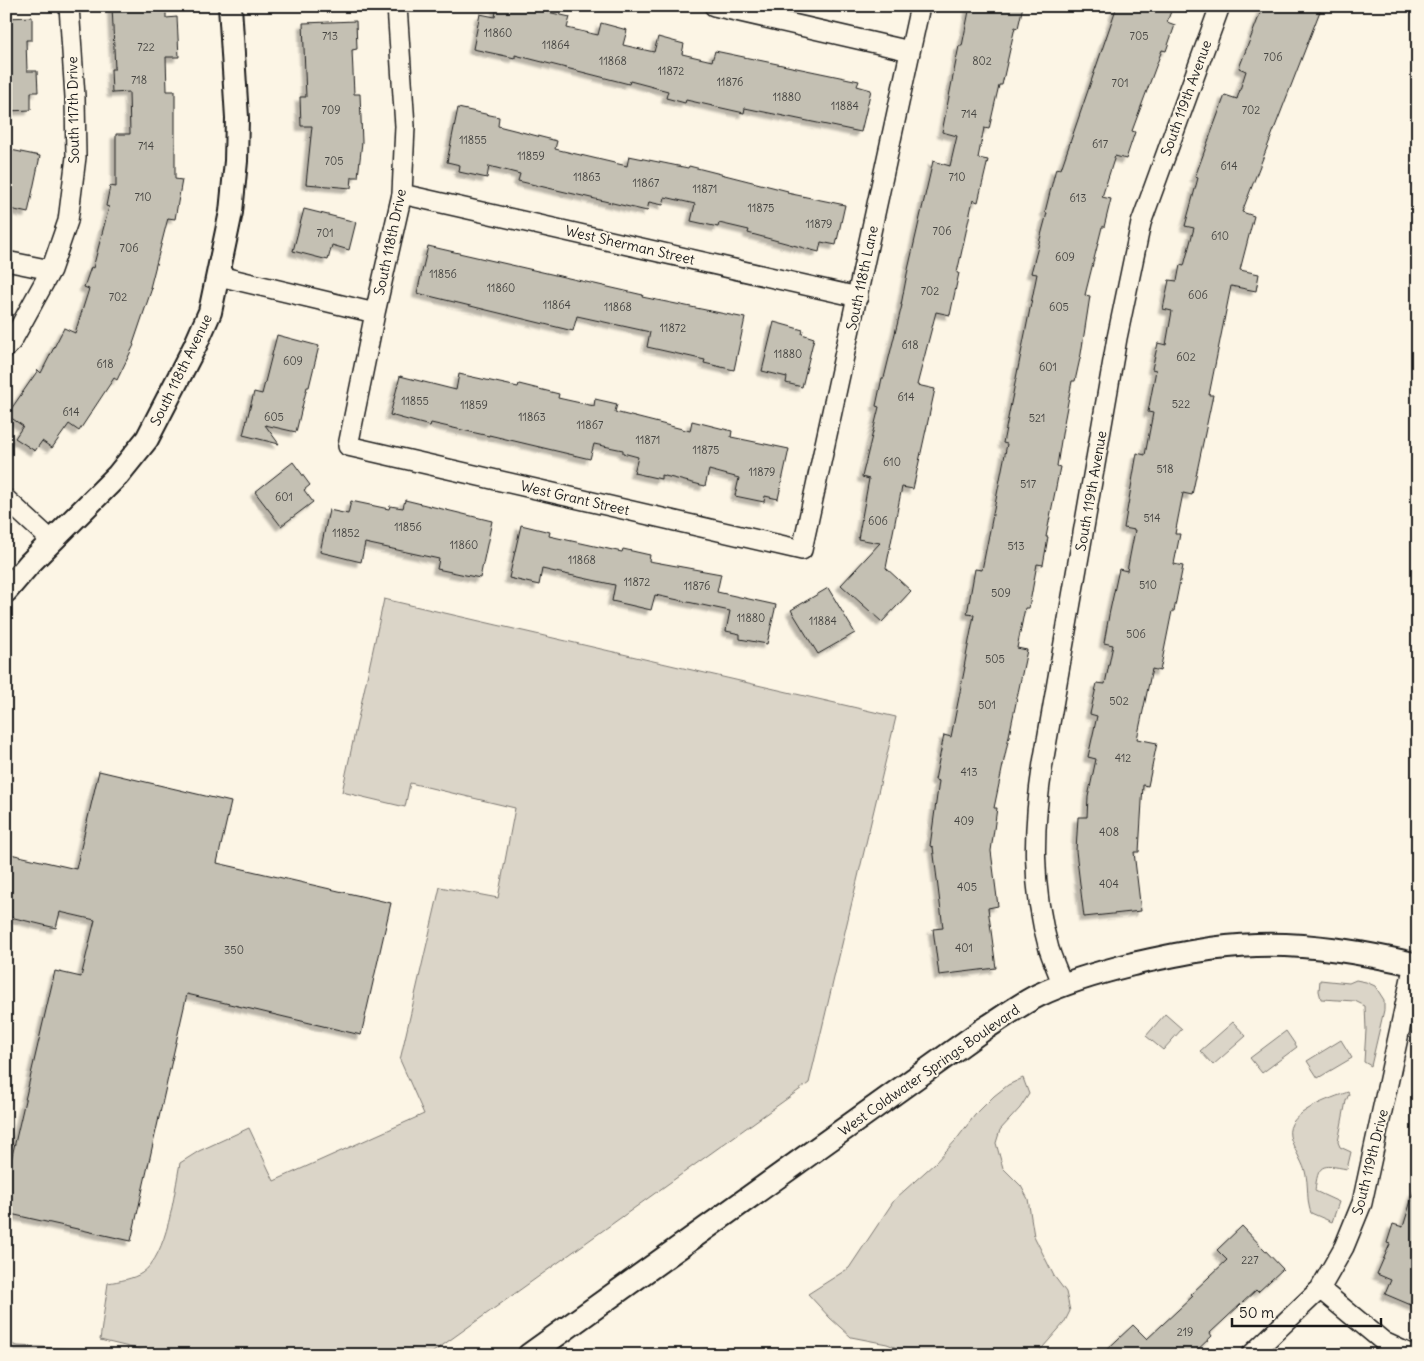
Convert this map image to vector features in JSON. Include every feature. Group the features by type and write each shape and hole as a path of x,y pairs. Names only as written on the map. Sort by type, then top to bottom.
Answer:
{"street":[{"name":"South 117th Drive","path":"6,348 51,270 68,221 76,157 75,98 69,6"},
{"name":"South 118th Avenue","path":"6,591 52,541 118,475 147,439 195,346 210,312 231,212 236,161 236,118 230,6"},
{"name":"South 118th Drive","path":"348,446 402,194 405,126 397,6"},
{"path":"714,6 910,52"},
{"name":"South 118th Lane","path":"802,550 920,6"},
{"name":"South 119th Avenue","path":"1063,985 1049,950 1041,916 1036,879 1037,802 1043,763 1116,348 1140,223 1220,6"},
{"name":"West Sherman Street","path":"402,194 858,297"},
{"path":"6,261 51,270"},
{"path":"219,276 375,313"},
{"name":"West Grant Street","path":"348,446 802,550"},
{"path":"6,499 52,541"},
{"name":"West Coldwater Springs Boulevard","path":"529,1355 984,1029 1038,996 1063,985 1114,969 1167,956 1256,944 1349,951 1416,964"},
{"name":"South 119th Drive","path":"1251,1355 1320,1289 1344,1247 1362,1203 1416,964"},
{"path":"1320,1289 1384,1342 1412,1355"}],"shaded area":[{"path":"384,599 896,717 809,1083 429,1355 162,1355 100,1340 108,1283 142,1273 151,1264 158,1252 164,1238 172,1206 180,1163 199,1151 249,1128 274,1181 424,1114 400,1060 440,887 498,898 515,808 410,783 405,807 342,792"},
{"path":"1320,980 1349,983 1356,980 1366,982 1375,986 1384,1000 1384,1010 1371,1066 1364,1062 1365,1006 1355,1001 1321,999 1319,991"},
{"path":"1165,1014 1182,1029 1163,1050 1146,1036"},
{"path":"1233,1022 1246,1036 1213,1065 1200,1051"},
{"path":"1286,1031 1297,1047 1262,1073 1250,1058"},
{"path":"1341,1040 1352,1058 1318,1078 1307,1061"},
{"path":"1023,1078 1029,1094 1020,1108 1000,1130 996,1143 1003,1168 1021,1186 1028,1199 1034,1236 1054,1276 1066,1292 1070,1311 1064,1323 1036,1355 915,1355 887,1344 851,1337 808,1294 849,1268 895,1199 935,1163 975,1115 994,1096 1008,1085"},
{"path":"1348,1092 1338,1142 1340,1147 1351,1152 1347,1169 1322,1168 1318,1175 1315,1191 1339,1202 1332,1222 1311,1213 1305,1171 1291,1140 1290,1127 1302,1113 1311,1107"},
{"path":"6,1343 18,1346 80,1349 108,1355 6,1355"}],"building":[{"path":"112,6 166,6 166,18 177,17 179,57 166,57 167,91 175,91 175,179 182,180 175,219 168,218 150,288 152,288 134,345 117,380 114,378 79,431 69,424 52,448 42,441 35,451 15,438 23,426 7,415 38,370 41,373 64,328 75,333 89,289 84,287 91,267 93,268 109,207 106,206 110,186 116,187 116,134 130,134 129,92 112,93 111,69 115,69"},
{"path":"497,6 521,6 570,17 567,28 598,35 601,23 627,30 623,45 654,52 658,37 684,44 682,54 712,61 715,51 859,81 857,86 871,90 861,132 745,108 744,113 686,100 685,103 666,98 668,91 630,81 629,84 515,55 515,58 473,49 480,14 495,17"},
{"path":"970,6 1023,6 1018,28 1015,27 1002,85 999,85 989,129 984,128 978,158 988,160 978,202 973,200 950,315 936,312 917,385 935,389 913,489 902,487 886,568 911,591 882,622 841,585 880,543 858,539 869,479 862,477 879,407 876,406 882,378 884,378 902,305 907,274 933,161 950,166 957,136 942,132 959,46 962,46"},
{"path":"1117,6 1173,6 1167,22 1175,25 1166,51 1162,50 1132,131 1135,132 1126,159 1115,156 1102,197 1111,199 1085,295 1090,296 1081,354 1075,381 1072,381 1063,428 1057,466 1060,467 1046,537 1048,537 1043,565 1037,564 1029,608 1025,608 1017,648 1027,650 994,808 997,808 991,851 998,906 988,908 996,968 939,975 933,929 943,928 933,847 930,846 939,781 935,780 944,735 951,737 965,667 974,615 967,614 975,569 982,570 1007,444 1003,443 1037,274 1031,273 1047,213 1045,212 1056,168 1061,169"},
{"path":"1263,6 1322,6 1242,212 1254,216 1240,270 1259,274 1256,291 1231,286 1209,395 1213,395 1192,495 1183,493 1175,534 1180,534 1174,564 1183,566 1160,671 1152,669 1137,739 1157,743 1148,786 1143,785 1139,852 1134,852 1141,911 1084,917 1076,851 1078,817 1087,817 1088,797 1096,759 1088,757 1097,716 1090,714 1097,683 1105,684 1113,645 1104,643 1109,615 1119,569 1127,571 1135,530 1124,528 1137,453 1145,455 1153,413 1148,412 1156,370 1152,369 1158,343 1166,345 1172,311 1163,309 1169,280 1177,281 1180,265 1184,266 1194,228 1185,226 1198,178 1195,177 1225,95 1237,99 1246,71 1239,68"},
{"path":"32,17 32,40 26,40 27,71 37,71 38,92 31,92 31,110 6,111 6,18"},
{"path":"356,21 357,49 352,50 354,94 360,94 362,142 358,177 352,177 351,188 306,184 312,126 301,126 300,97 306,97 303,23"},
{"path":"458,108 499,117 498,126 557,141 555,149 627,166 629,156 688,168 689,166 788,191 787,193 845,205 836,245 821,242 819,252 748,233 749,230 719,223 718,227 691,221 695,204 665,197 663,205 649,202 647,211 518,181 520,174 489,166 487,178 459,172 460,165 447,162"},
{"path":"6,149 40,156 28,213 6,208"},
{"path":"304,209 356,222 349,250 332,245 328,260 293,251"},
{"path":"428,246 643,295 642,297 745,318 734,370 704,363 705,360 647,347 650,332 577,316 573,331 417,293"},
{"path":"774,322 803,330 802,334 814,338 802,387 786,383 787,377 762,371"},
{"path":"277,335 319,346 296,432 265,425 279,444 243,435 254,392 262,394"},
{"path":"459,374 518,387 519,384 559,394 558,398 594,406 595,399 617,404 615,412 690,431 692,421 732,431 731,437 789,449 778,499 765,496 764,502 735,496 739,478 709,470 705,486 661,475 661,479 634,473 638,457 623,453 623,450 594,444 590,459 431,423 430,426 390,415 400,376 456,390"},
{"path":"293,462 310,485 304,490 313,502 281,526 255,492"},
{"path":"405,500 492,521 480,578 437,569 439,559 365,543 361,562 320,552 329,510 348,514 351,501 389,509 390,506 403,508"},
{"path":"521,525 550,532 549,536 622,552 623,549 650,555 649,561 721,574 717,592 776,605 767,644 740,639 740,634 726,631 730,611 655,595 651,610 612,601 615,585 542,569 539,585 509,578"},
{"path":"828,588 855,633 818,654 791,610"},
{"path":"99,771 231,802 217,863 391,903 361,1035 187,994 131,1241 6,1213 6,1182 55,971 81,977 95,920 60,912 56,928 6,916 6,853 76,869"},
{"path":"1414,1191 1418,1192 1418,1308 1385,1294 1391,1280 1377,1274 1390,1244 1387,1243 1393,1224 1403,1227"},
{"path":"1242,1226 1283,1269 1258,1292 1256,1290 1210,1333 1212,1336 1192,1355 1101,1355 1133,1325 1147,1339 1193,1296 1191,1294 1227,1260 1217,1250"}]}
